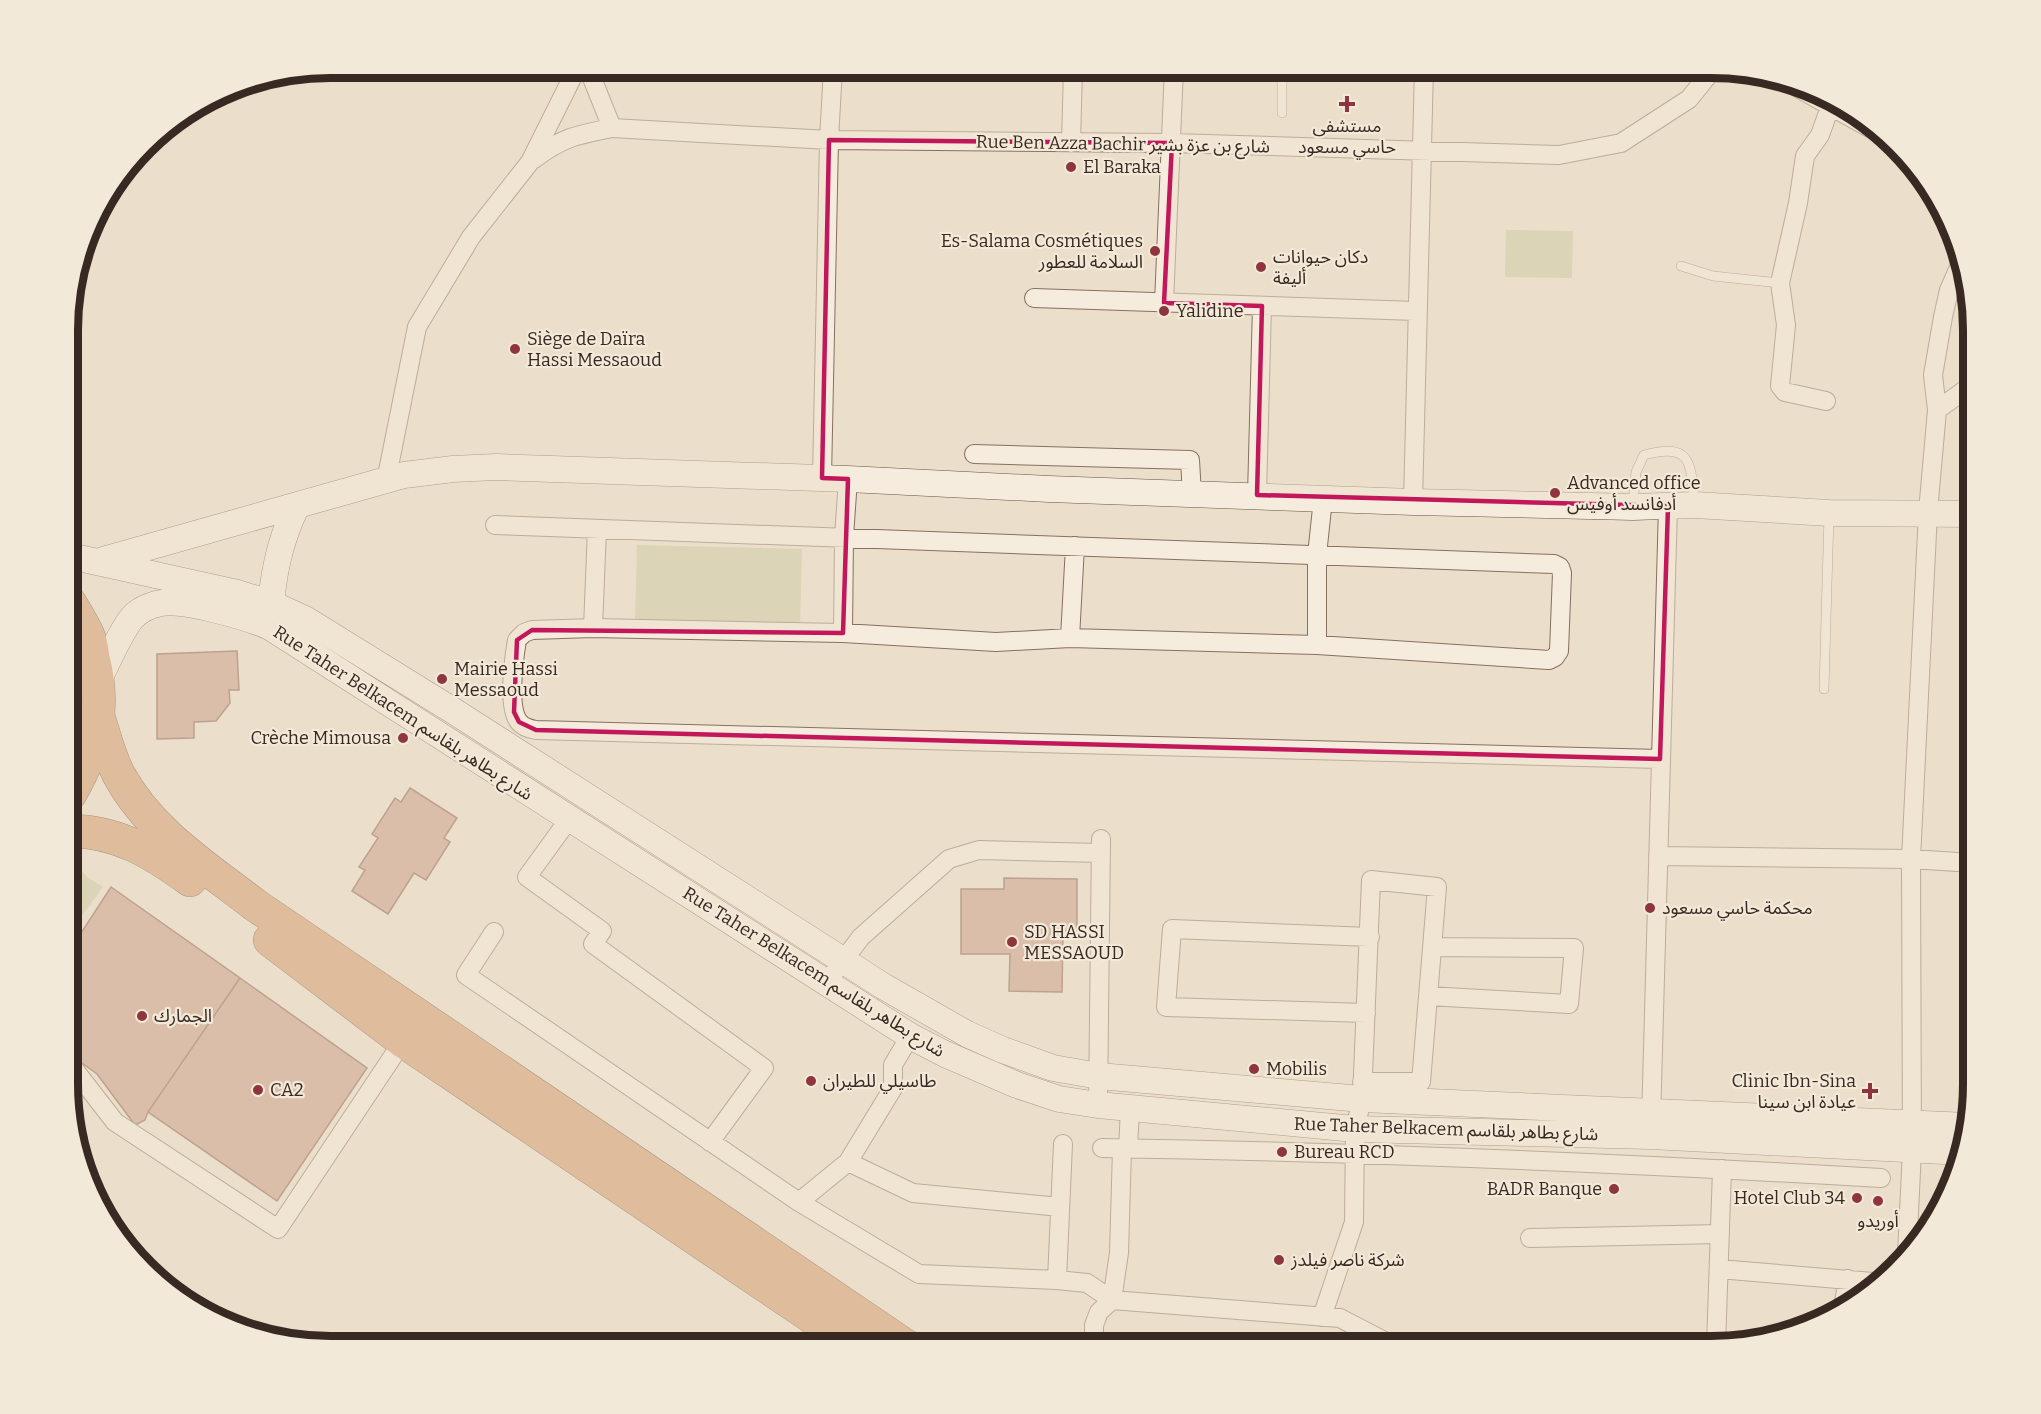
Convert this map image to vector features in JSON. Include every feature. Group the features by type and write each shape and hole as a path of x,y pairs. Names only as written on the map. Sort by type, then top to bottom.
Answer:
{"highway":[{"path":"78,617 88,635 99,679 99,719 93,747 78,780"},
{"path":"99,719 119,774 130,792 165,834 186,852 255,905 891,1336"},
{"path":"78,831 114,837 141,847 165,862 403,1041 840,1336"}],"main road":[{"path":"98,561 297,504 426,471 496,467 848,479 1192,495 1633,507 1695,505 1829,513 1963,514"},
{"path":"270,615 278,553 297,504"},
{"path":"99,679 154,573 177,556 235,523"},
{"name":"Rue Taher Belkacem شارع بطاهر بلقاسم","path":"78,557 237,593 569,819 910,1036 1017,1085 1059,1099 1356,1141 1651,1124 1911,1123 1959,1126"},
{"name":"Rue Taher Belkacem شارع بطاهر بلقاسم","path":"131,619 150,606 172,603 242,616 270,615 305,619 934,1017 976,1038 1053,1068 1100,1076 1362,1090 1651,1124 1912,1150 1954,1152"}],"street":[{"path":"386,481 417,327 471,237 530,162 572,78"},
{"path":"592,78 612,128"},
{"path":"822,478 829,140 832,78"},
{"path":"1071,142 1073,78"},
{"path":"1164,303 1174,78"},
{"path":"1413,502 1416,311 1424,78"},
{"name":"Rue Ben Azza Bachir شارع بن عزة بشير","path":"530,162 555,143 576,135 612,128 829,140 1172,142 1559,155 1621,142 1689,99 1706,78"},
{"path":"1826,401 1785,392 1780,386 1786,324 1780,283 1798,203 1805,156 1820,135 1830,108"},
{"path":"1907,1243 1912,1150 1911,859 1928,513 1937,410 1933,375 1949,290 1956,274"},
{"path":"1034,298 1416,311"},
{"path":"1257,495 1262,306"},
{"path":"1937,410 1963,391"},
{"path":"974,454 1190,459 1192,495"},
{"path":"1047,456 1049,489"},
{"path":"843,633 844,537 848,479"},
{"path":"1317,645 1317,555 1323,499"},
{"path":"1651,1124 1668,506"},
{"path":"495,525 1554,564 1560,567 1562,573 1559,651 1549,660 1317,645 1071,638 996,642 843,633 593,628 532,630 524,633 517,640 512,701 519,722 526,728 1660,759"},
{"path":"593,628 597,529"},
{"path":"1071,638 1075,546"},
{"path":"569,819 527,877 602,931 593,944 764,1068 710,1142"},
{"path":"827,982 861,937 950,859 979,850 1101,846 1098,1105"},
{"path":"1658,856 1911,859 1963,862"},
{"path":"1322,1317 1354,1222 1356,1141 1362,1090 1371,880 1437,887 1421,1082 1362,1090"},
{"path":"1366,1013 1166,1008 1172,929 1370,937"},
{"path":"494,932 466,975 800,1202 920,1274 1087,1283 1112,1300 1340,1318 1375,1336"},
{"path":"1428,996 1569,1004 1574,948 1432,947"},
{"path":"800,1202 848,1162 893,1088 893,1065 910,1036"},
{"path":"78,1074 115,1122 278,1229 403,1041"},
{"path":"1094,1336 1094,1325 1099,1312 1112,1300 1119,1253 1125,1149 1130,1109"},
{"path":"1102,1148 1356,1141 1722,1169 1881,1178"},
{"path":"1057,1280 1063,1144"},
{"path":"848,1162 913,1193 1060,1207"},
{"path":"1716,1336 1722,1169"},
{"path":"1530,1238 1720,1234"},
{"path":"1719,1269 1868,1281"},
{"path":"1845,1298 1848,1279"}],"lane":[{"path":"1282,78 1282,113"},
{"path":"1681,266 1713,276 1780,283"},
{"path":"1633,507 1636,472 1644,455 1662,450 1676,451 1685,457 1692,472 1695,505"},
{"path":"1824,689 1829,513"}],"highlighted area":[{"path":"829,140 1172,143 1164,303 1262,306 1257,495 1668,506 1660,759 536,730 519,722 514,712 517,640 532,630 843,633 848,479 822,478"}],"green space":[{"path":"1506,230 1573,231 1572,278 1505,277"},
{"path":"637,545 802,549 800,626 635,622"},
{"path":"78,678 80,698 78,726"},
{"path":"78,866 87,877 103,887 78,921"}],"building":[{"path":"237,651 239,690 229,690 230,703 216,721 194,722 194,738 157,739 157,654"},
{"path":"410,788 457,818 444,838 450,842 426,880 414,873 388,914 352,891 365,870 359,867 378,838 372,834 395,798 401,802"},
{"name":"SD HASSI MESSAOUD","path":"1004,878 1077,879 1077,931 1063,931 1062,992 1009,991 1010,954 961,954 961,889 1004,889"},
{"name":"الجمارك","path":"111,887 240,978 148,1112 145,1120 135,1125 97,1074 78,1060 78,938"},
{"name":"CA2","path":"240,978 367,1068 277,1201 148,1112"}],"place":[{"name":"مستشفى حاسي مسعود","path":"1347,104"},
{"name":"El Baraka","path":"1071,167"},
{"name":"Es-Salama Cosmétiques السلامة للعطور","path":"1155,251"},
{"name":"دكان حيوانات أليفة","path":"1261,267"},
{"name":"Yalidine","path":"1164,311"},
{"name":"Siège de Daïra Hassi Messaoud","path":"515,349"},
{"name":"Advanced office أدفانسد أوفيس","path":"1555,493"},
{"name":"Mairie Hassi Messaoud","path":"442,679"},
{"name":"Crèche Mimousa","path":"403,738"},
{"name":"محكمة حاسي مسعود","path":"1650,908"},
{"name":"SD HASSI MESSAOUD","path":"1012,942"},
{"name":"الجمارك","path":"142,1016"},
{"name":"Mobilis","path":"1254,1069"},
{"name":"طاسيلي للطيران","path":"811,1081"},
{"name":"CA2","path":"258,1090"},
{"name":"Clinic Ibn-Sina عيادة ابن سينا","path":"1870,1091"},
{"name":"Bureau RCD","path":"1282,1152"},
{"name":"BADR Banque","path":"1614,1189"},
{"name":"Hotel Club 34","path":"1857,1198"},
{"name":"أوريدو","path":"1878,1201"},
{"name":"شركة ناصر فيلدز","path":"1279,1260"}]}
